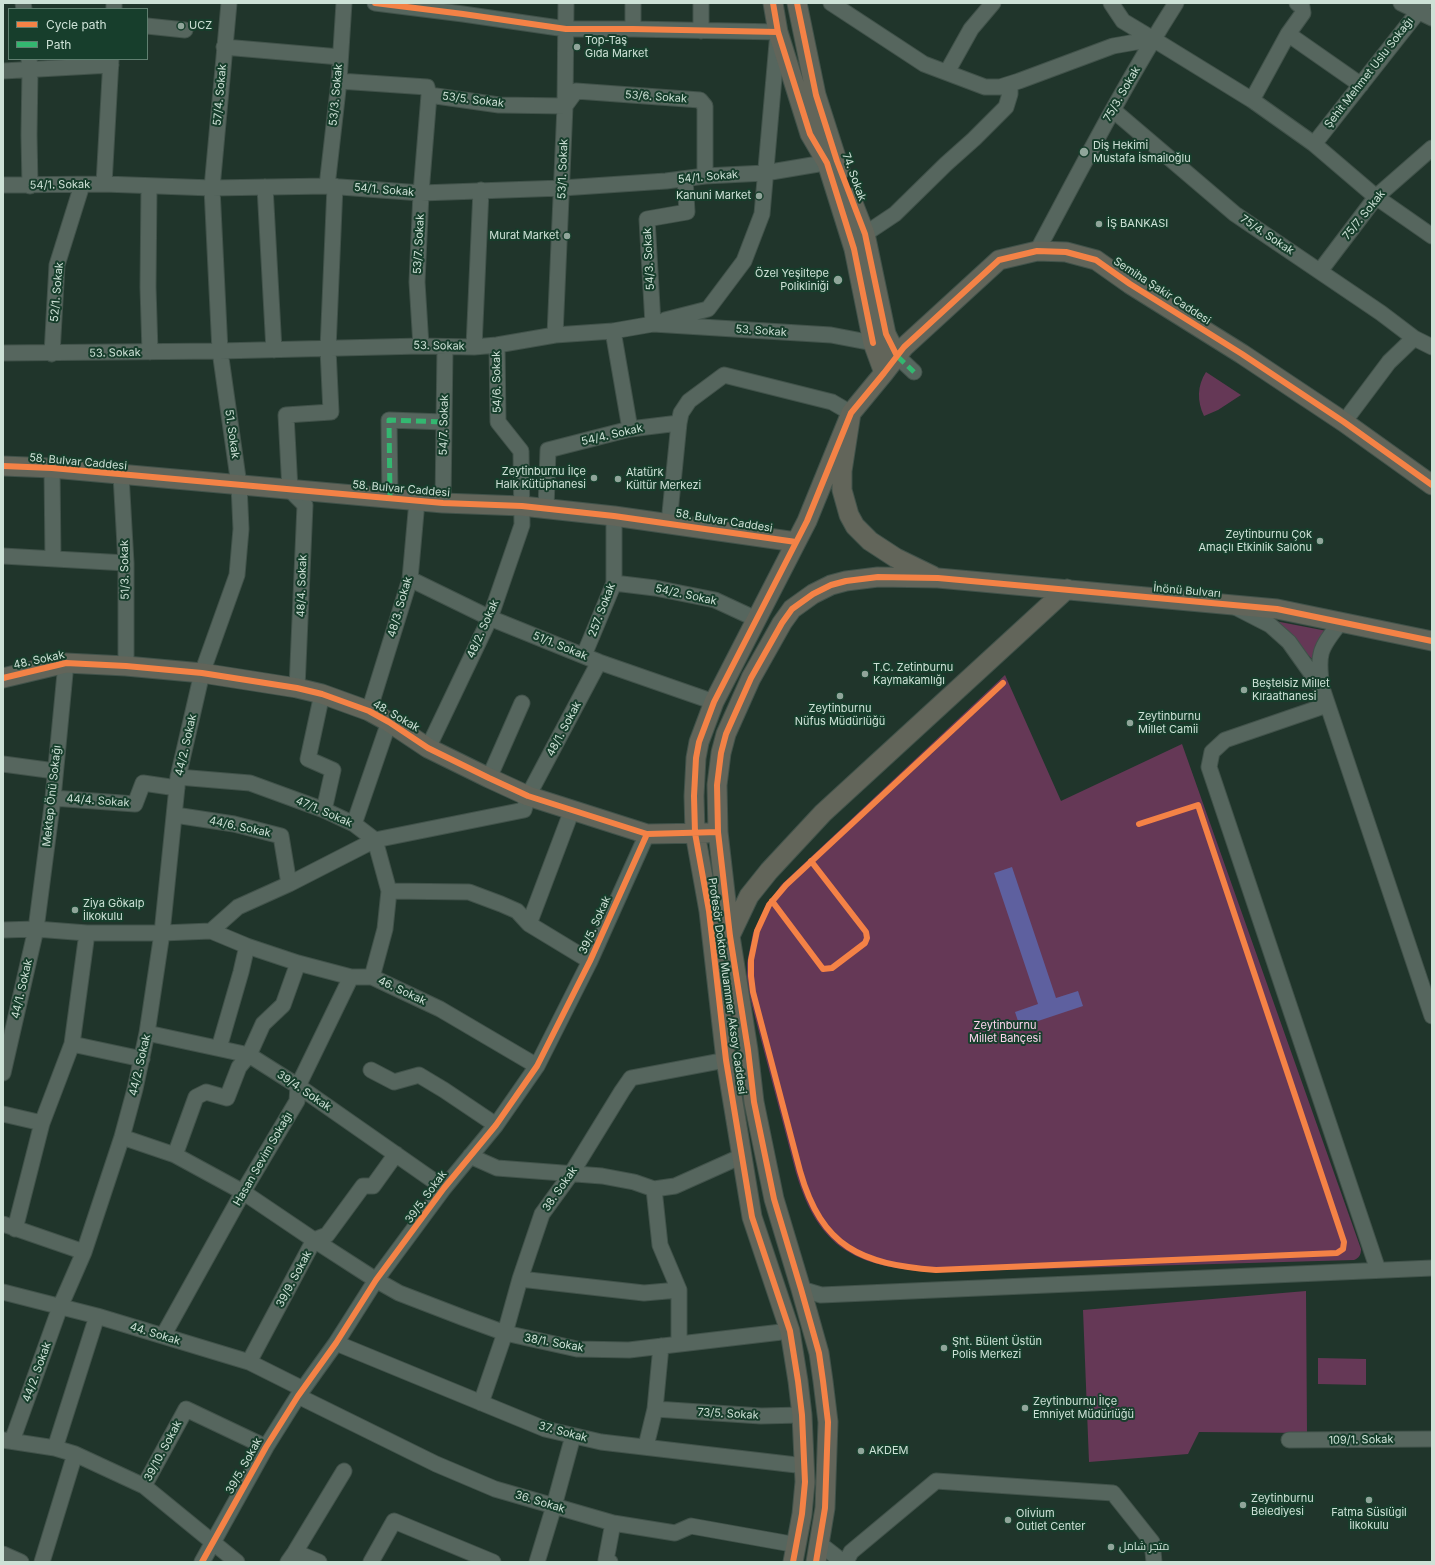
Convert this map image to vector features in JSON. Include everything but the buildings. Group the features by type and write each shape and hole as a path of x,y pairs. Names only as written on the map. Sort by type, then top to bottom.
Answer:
{"main road":[{"name":"74. Sokak","path":"772,3 778,32 810,134 832,162 864,234 886,334 897,356"},
{"name":"74. Sokak","path":"796,3 816,95 854,248 873,343 884,373"},
{"name":"Semiha Şakir Caddesi","path":"851,413 904,347 999,260 1037,250 1066,252 1096,260 1130,284 1242,354 1344,422 1432,485"},
{"name":"Profesör Doktor Muammer Aksoy Caddesi","path":"795,1553 805,1474 802,1415 798,1381 790,1331 752,1217 726,1060 709,911 695,833 694,796 696,758 699,742 714,702 806,521 851,413"},
{"path":"851,413 842,471 842,490 849,515 855,526 870,541 896,558 938,578"},
{"name":"58. Bulvar Caddesi","path":"3,466 52,468 443,503 522,506 669,523 796,542"},
{"name":"Profesör Doktor Muammer Aksoy Caddesi","path":"816,1562 825,1508 828,1422 819,1353 774,1199 755,1110 748,1050 730,936 718,832 717,785 721,753 726,734 751,678 782,623 792,609 813,594 831,585 846,581 878,577 938,578"},
{"name":"İnönü Bulvarı","path":"938,578 1277,609 1432,641"},
{"path":"730,936 749,896 769,871 823,813 1067,589"},
{"name":"48. Sokak","path":"3,678 66,663 126,666 202,673 297,688 322,694 369,711 389,722 428,748 528,796 647,834 718,832"},
{"path":"805,1474 810,1528 814,1539 820,1544"}],"street":[{"name":"57/4. Sokak","path":"212,188 229,3"},
{"name":"53/3. Sokak","path":"290,490 286,415 331,412 328,349 331,186 344,3"},
{"path":"375,3 463,8 566,29 778,32 762,214 744,261 708,309 653,324"},
{"name":"53/1. Sokak","path":"554,335 565,106 566,3"},
{"path":"632,3 633,29"},
{"path":"701,3 701,31"},
{"path":"831,3 924,64 985,88 1000,87 1010,84 1113,46 1153,39"},
{"path":"947,72 971,29 992,3"},
{"path":"1110,3 1123,21 1252,100 1314,144 1376,197 1432,236"},
{"name":"75/3. Sokak","path":"1037,250 1113,110 1153,39 1176,3"},
{"path":"1252,100 1288,34 1303,13 1302,7 1296,3"},
{"path":"1401,3 1422,7 1432,18"},
{"name":"Şehit Mehmet Uslu Sokağı","path":"1314,144 1422,7"},
{"path":"148,26 185,30"},
{"path":"1288,34 1361,85"},
{"path":"224,46 340,56"},
{"path":"3,71 30,64 111,62 104,184"},
{"path":"30,64 30,186"},
{"name":"53/5. Sokak","path":"339,81 427,87 429,95 499,105 565,106"},
{"path":"864,234 895,214 1006,108 1010,94 1010,84"},
{"name":"53/6. Sokak","path":"565,106 576,91 700,100 705,106 705,176"},
{"name":"53/7. Sokak","path":"421,346 417,282 421,193 429,95"},
{"name":"75/4. Sokak","path":"1113,110 1235,214 1414,338 1432,346"},
{"name":"75/7. Sokak","path":"1320,272 1376,197 1432,148"},
{"name":"54/1. Sokak","path":"3,185 30,186 104,184 212,188 331,186 421,193 562,188 685,179 705,176 765,172 832,162"},
{"name":"54/3. Sokak","path":"653,324 647,219 687,212 685,179"},
{"name":"52/1. Sokak","path":"52,354 57,266 82,185"},
{"path":"149,186 148,287 150,352"},
{"path":"265,187 274,350"},
{"name":"51. Sokak","path":"202,673 237,575 241,529 239,485 220,352 212,188"},
{"path":"474,347 481,190"},
{"name":"53. Sokak","path":"3,353 52,354 220,352 421,346 474,347 497,345 554,335 613,331 653,324 831,335 873,343"},
{"path":"613,331 630,428"},
{"path":"1344,422 1389,362 1414,338"},
{"name":"54/6. Sokak","path":"497,345 498,422 521,451 522,506"},
{"name":"54/7. Sokak","path":"443,503 445,347"},
{"path":"897,356 914,372"},
{"path":"669,523 681,413 689,401 724,375 832,402 851,413"},
{"path":"390,498 390,420 444,422"},
{"name":"54/4. Sokak","path":"546,509 548,450 630,428 679,423"},
{"path":"52,468 53,558"},
{"name":"51/3. Sokak","path":"121,475 126,563 126,666"},
{"name":"48/4. Sokak","path":"290,490 305,505 297,688"},
{"name":"48/3. Sokak","path":"369,711 410,579 418,501"},
{"name":"48/2. Sokak","path":"428,748 490,618 522,525 522,506"},
{"name":"257. Sokak","path":"584,656 614,584 614,516"},
{"path":"3,556 126,563"},
{"name":"51/1. Sokak","path":"410,579 490,618 599,662 714,702"},
{"name":"54/2. Sokak","path":"614,584 655,588 715,600 756,619"},
{"path":"1230,605 1270,625 1289,642 1322,688"},
{"path":"1341,622 1326,639 1319,656 1322,688 1432,1016"},
{"name":"48/1. Sokak","path":"375,840 524,810 528,796 599,662"},
{"name":"Mektep Önü Sokağı","path":"36,929 53,798 66,663"},
{"name":"44/2. Sokak","path":"8,1441 60,1307 84,1252 122,1137 142,1059 162,933 177,782 202,673"},
{"path":"322,694 308,759 333,770 324,810"},
{"path":"488,778 522,703"},
{"path":"1327,705 1224,740 1212,752 1209,767 1378,1270"},
{"path":"354,824 389,722"},
{"path":"3,764 55,771"},
{"name":"44/4. Sokak","path":"53,798 135,804 143,783 177,782"},
{"name":"47/1. Sokak","path":"177,782 250,783 324,810 354,824 375,840"},
{"path":"529,924 572,810"},
{"name":"44/6. Sokak","path":"175,814 234,824 280,836 289,884"},
{"name":"39/5. Sokak","path":"202,1562 266,1447 300,1393 336,1343 376,1280 444,1188 496,1125 537,1066 590,961 647,834"},
{"path":"3,930 36,929 87,932 162,933 211,931 238,907 289,884 375,840 389,891 385,929 372,977"},
{"path":"389,891 469,892 517,911 529,924 590,961"},
{"name":"44/1. Sokak","path":"3,1073 6,1048 36,929"},
{"name":"46. Sokak","path":"211,931 247,946 298,963 351,977 372,977 440,1008 537,1066"},
{"path":"84,1252 9,1226 42,1123 72,1044 87,932"},
{"path":"219,1048 242,972 247,946"},
{"path":"175,1155 196,1097 206,1092 227,1098 239,1067 249,1055 263,1024 283,1005 298,963"},
{"name":"Hasan Sevim Sokağı","path":"163,1336 296,1100 298,1086 351,977"},
{"name":"39/4. Sokak","path":"147,1033 249,1055 298,1086 444,1188"},
{"path":"72,1044 142,1059"},
{"name":"38. Sokak","path":"481,1403 505,1333 520,1279 542,1214 571,1174 631,1078 726,1060"},
{"path":"371,1070 394,1082 419,1075 496,1125"},
{"path":"3,1114 42,1123"},
{"name":"38/1. Sokak","path":"122,1137 175,1155 243,1192 314,1240 399,1293 505,1333 577,1349 629,1350 790,1331"},
{"name":"39/9. Sokak","path":"248,1362 314,1240 327,1234 363,1186 373,1186 396,1154"},
{"path":"470,1156 497,1168 602,1176 634,1182 654,1189 675,1186 742,1156"},
{"path":"654,1189 660,1245 679,1290 679,1343"},
{"path":"801,1289 821,1295 1432,1268"},
{"path":"520,1279 644,1293 679,1290"},
{"name":"44. Sokak","path":"3,1292 97,1316 248,1362 300,1393"},
{"path":"55,1448 97,1316"},
{"name":"37. Sokak","path":"336,1343 545,1429 601,1442 646,1446 805,1474"},
{"path":"646,1446 655,1410 661,1346"},
{"name":"36. Sokak","path":"300,1393 436,1464 495,1489 613,1523 675,1533 691,1526 795,1553"},
{"name":"39/10. Sokak","path":"144,1486 186,1409 266,1447"},
{"name":"73/5. Sokak","path":"655,1410 761,1416 802,1415"},
{"path":"537,1562 573,1436"},
{"name":"109/1. Sokak","path":"1289,1440 1432,1439"},
{"path":"8,1441 55,1448 75,1454 144,1486 237,1562"},
{"path":"42,1562 75,1454"},
{"path":"319,1562 292,1557 344,1471"},
{"path":"820,1544 844,1562 851,1552 936,1481 1113,1493 1152,1542 1154,1562"},
{"path":"372,1562 394,1522 492,1562"},
{"path":"610,1562 606,1560 613,1523"},
{"path":"3,1554 21,1562"}],"green space":[{"path":"1206,372 1241,395 1218,410 1204,416 1200,405 1199,394 1201,383"},
{"path":"1275,621 1327,631 1315,662"},
{"name":"Zeytinburnu Millet Bahçesi","path":"1005,675 1061,801 1182,744 1361,1249 1360,1255 1356,1259 933,1272 883,1265 862,1259 845,1250 829,1237 816,1220 805,1199 796,1173 749,994 747,963 753,933 765,908 781,885"},
{"path":"1306,1291 1307,1433 1199,1432 1188,1454 1089,1462 1083,1310"},
{"path":"1318,1358 1366,1359 1366,1385 1318,1384"}],"water":[{"path":"1012,867 1056,998 1078,991 1083,1006 1020,1027 1015,1012 1038,1004 994,873"}],"marked path":[{"path":"897,356 914,372"},
{"path":"390,498 389,420 444,422"}],"cycle path":[{"path":"375,3 566,29 778,32"},
{"path":"773,3 778,32 810,134 827,163 854,249 873,343"},
{"path":"797,3 816,95 837,161 865,234 886,334 897,356"},
{"path":"793,1562 802,1514 805,1482 802,1415 798,1381 790,1331 752,1217 726,1060 709,911 695,833 694,796 696,758 699,742 714,702 807,521 851,413 904,347 999,260 1037,251 1066,252 1096,260 1130,284 1242,354 1344,422 1432,485"},
{"path":"3,466 52,468 443,503 522,506 614,516 796,542"},
{"path":"816,1562 825,1508 828,1422 823,1381 819,1353 774,1199 754,1102 748,1050 730,936 718,832 717,785 721,753 726,734 751,678 782,623 792,609 813,594 831,585 846,581 878,577 938,578 1277,609 1432,641"},
{"path":"3,678 66,663 126,666 202,673 297,688 322,694 369,711 389,722 428,748 528,796 647,834 718,832"},
{"path":"1003,683 786,885 769,905 757,931 751,960 753,992 800,1171 809,1197 820,1218 833,1235 848,1247 866,1256 886,1263 936,1270 1337,1253 1343,1249 1344,1242 1198,805 1139,824"},
{"path":"202,1562 266,1447 298,1396 336,1343 376,1280 444,1188 496,1125 537,1066 590,961 647,834"},
{"path":"772,901 823,969 832,968 865,943 867,938 866,932 811,861"}],"place":[{"name":"UCZ","path":"181,26"},
{"name":"Top-Taş Gıda Market","path":"577,47"},
{"name":"Diş Hekimi Mustafa İsmailoğlu","path":"1084,152"},
{"name":"Kanuni Market","path":"759,196"},
{"name":"İŞ BANKASI","path":"1099,224"},
{"name":"Murat Market","path":"567,236"},
{"name":"Özel Yeşiltepe Polikliniği","path":"838,280"},
{"name":"Zeytinburnu İlçe Halk Kütüphanesi","path":"594,478"},
{"name":"Atatürk Kültür Merkezi","path":"618,479"},
{"name":"Zeytinburnu Çok Amaçlı Etkinlik Salonu","path":"1320,541"},
{"name":"T.C. Zetinburnu Kaymakamlığı","path":"865,674"},
{"name":"Beştelsiz Millet Kıraathanesi","path":"1244,690"},
{"name":"Zeytinburnu Nüfus Müdürlüğü","path":"840,696"},
{"name":"Zeytinburnu Millet Camii","path":"1130,723"},
{"name":"Ziya Gökalp İlkokulu","path":"75,910"},
{"name":"Şht. Bülent Üstün Polis Merkezi","path":"944,1348"},
{"name":"Zeytinburnu İlçe Emniyet Müdürlüğü","path":"1025,1408"},
{"name":"AKDEM","path":"861,1451"},
{"name":"Fatma Süslügil İlkokulu","path":"1369,1500"},
{"name":"Zeytinburnu Belediyesi","path":"1243,1505"},
{"name":"Olivium Outlet Center","path":"1008,1520"},
{"name":"متجر شامل","path":"1111,1547"}]}
